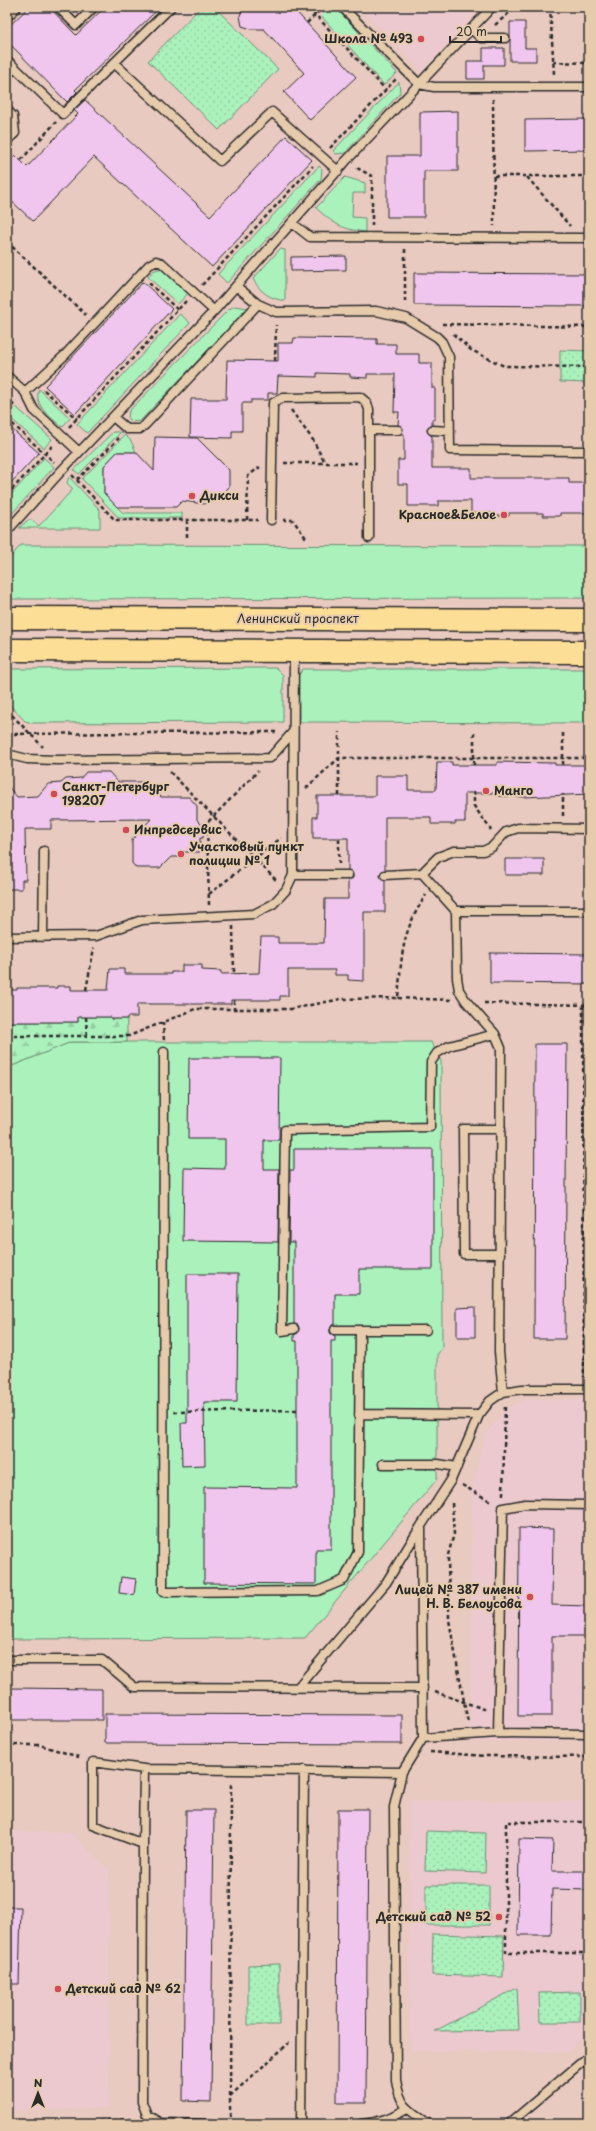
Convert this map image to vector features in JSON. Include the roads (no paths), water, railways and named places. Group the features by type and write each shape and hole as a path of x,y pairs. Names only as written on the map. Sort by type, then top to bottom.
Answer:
{"main road":[{"name":"Ленинский проспект","path":"7,618 589,620"},
{"path":"7,650 589,652"}],"lane":[{"path":"7,17 17,7"},
{"path":"58,7 76,25 94,7"},
{"path":"7,60 63,114 171,7"},
{"path":"342,7 404,71 419,84 434,87 589,87"},
{"path":"7,531 79,452 236,286 346,161 492,7"},
{"path":"471,29 481,38 505,38"},
{"path":"114,62 220,161 272,112 338,171"},
{"path":"7,75 14,68"},
{"path":"7,110 13,116 15,133 7,141"},
{"path":"292,223 310,237 405,239 585,238"},
{"path":"25,392 34,381 65,355 149,265 156,262 162,263 214,310"},
{"path":"236,286 258,304 276,312 376,310 406,318 419,324 442,342 449,357 450,450 589,451"},
{"path":"113,417 127,429 140,429 146,426 258,304"},
{"path":"7,376 25,392 34,410 79,452"},
{"path":"271,520 272,403 277,399 360,397 366,402 369,409 369,538"},
{"path":"369,430 398,430"},
{"path":"432,430 450,431"},
{"path":"7,938 96,936 142,920 254,914 273,904 286,890 293,875 294,650"},
{"path":"7,754 27,759 56,760 270,758 293,732"},
{"path":"385,875 422,873 438,857 454,851 483,851 492,847 506,832 518,828 589,829"},
{"path":"43,937 44,851"},
{"path":"422,873 432,886 456,911 457,978 459,990 466,1001 495,1034 501,1048 499,1352 503,1392"},
{"path":"293,875 348,875"},
{"path":"456,911 589,912"},
{"path":"294,1329 282,1331 284,1130 430,1128 431,1062 437,1053 449,1046 495,1034"},
{"path":"164,1052 164,1592 318,1591 344,1580 358,1552 360,1330"},
{"path":"500,1129 463,1129 464,1254 500,1254"},
{"path":"335,1330 426,1330"},
{"path":"298,1687 386,1583 451,1480 479,1415 490,1401 503,1392 522,1389 587,1389"},
{"path":"359,1414 479,1415"},
{"path":"383,1464 438,1464 457,1467"},
{"path":"498,1733 503,1508 525,1504 589,1504"},
{"path":"421,1526 423,1738 402,1772 394,1807 396,2080 398,2096 407,2109 429,2124"},
{"path":"7,1660 102,1660 134,1687 423,1688"},
{"path":"423,1738 498,1733 589,1734"},
{"path":"143,1844 93,1825 93,1762 144,1769 402,1772"},
{"path":"144,1769 142,2102 147,2115 160,2122 212,2124"},
{"path":"301,2124 304,1770"},
{"path":"509,2124 589,2056"},
{"path":"360,2124 373,2123 391,2118 407,2109"}],"place":[{"name":"Школа № 493","path":"421,39"},
{"name":"Дикси","path":"192,496"},
{"name":"Красное&Белое","path":"504,515"},
{"name":"Манго","path":"486,791"},
{"name":"Санкт-Петербург 198207","path":"54,794"},
{"name":"Инпредсервис","path":"126,830"},
{"name":"Участковый пункт полиции № 1","path":"181,854"},
{"name":"Лицей № 387 имени Н. В. Белоусова","path":"530,1597"},
{"name":"Детский сад № 52","path":"499,1917"},
{"name":"Детский сад № 62","path":"58,1989"}]}
